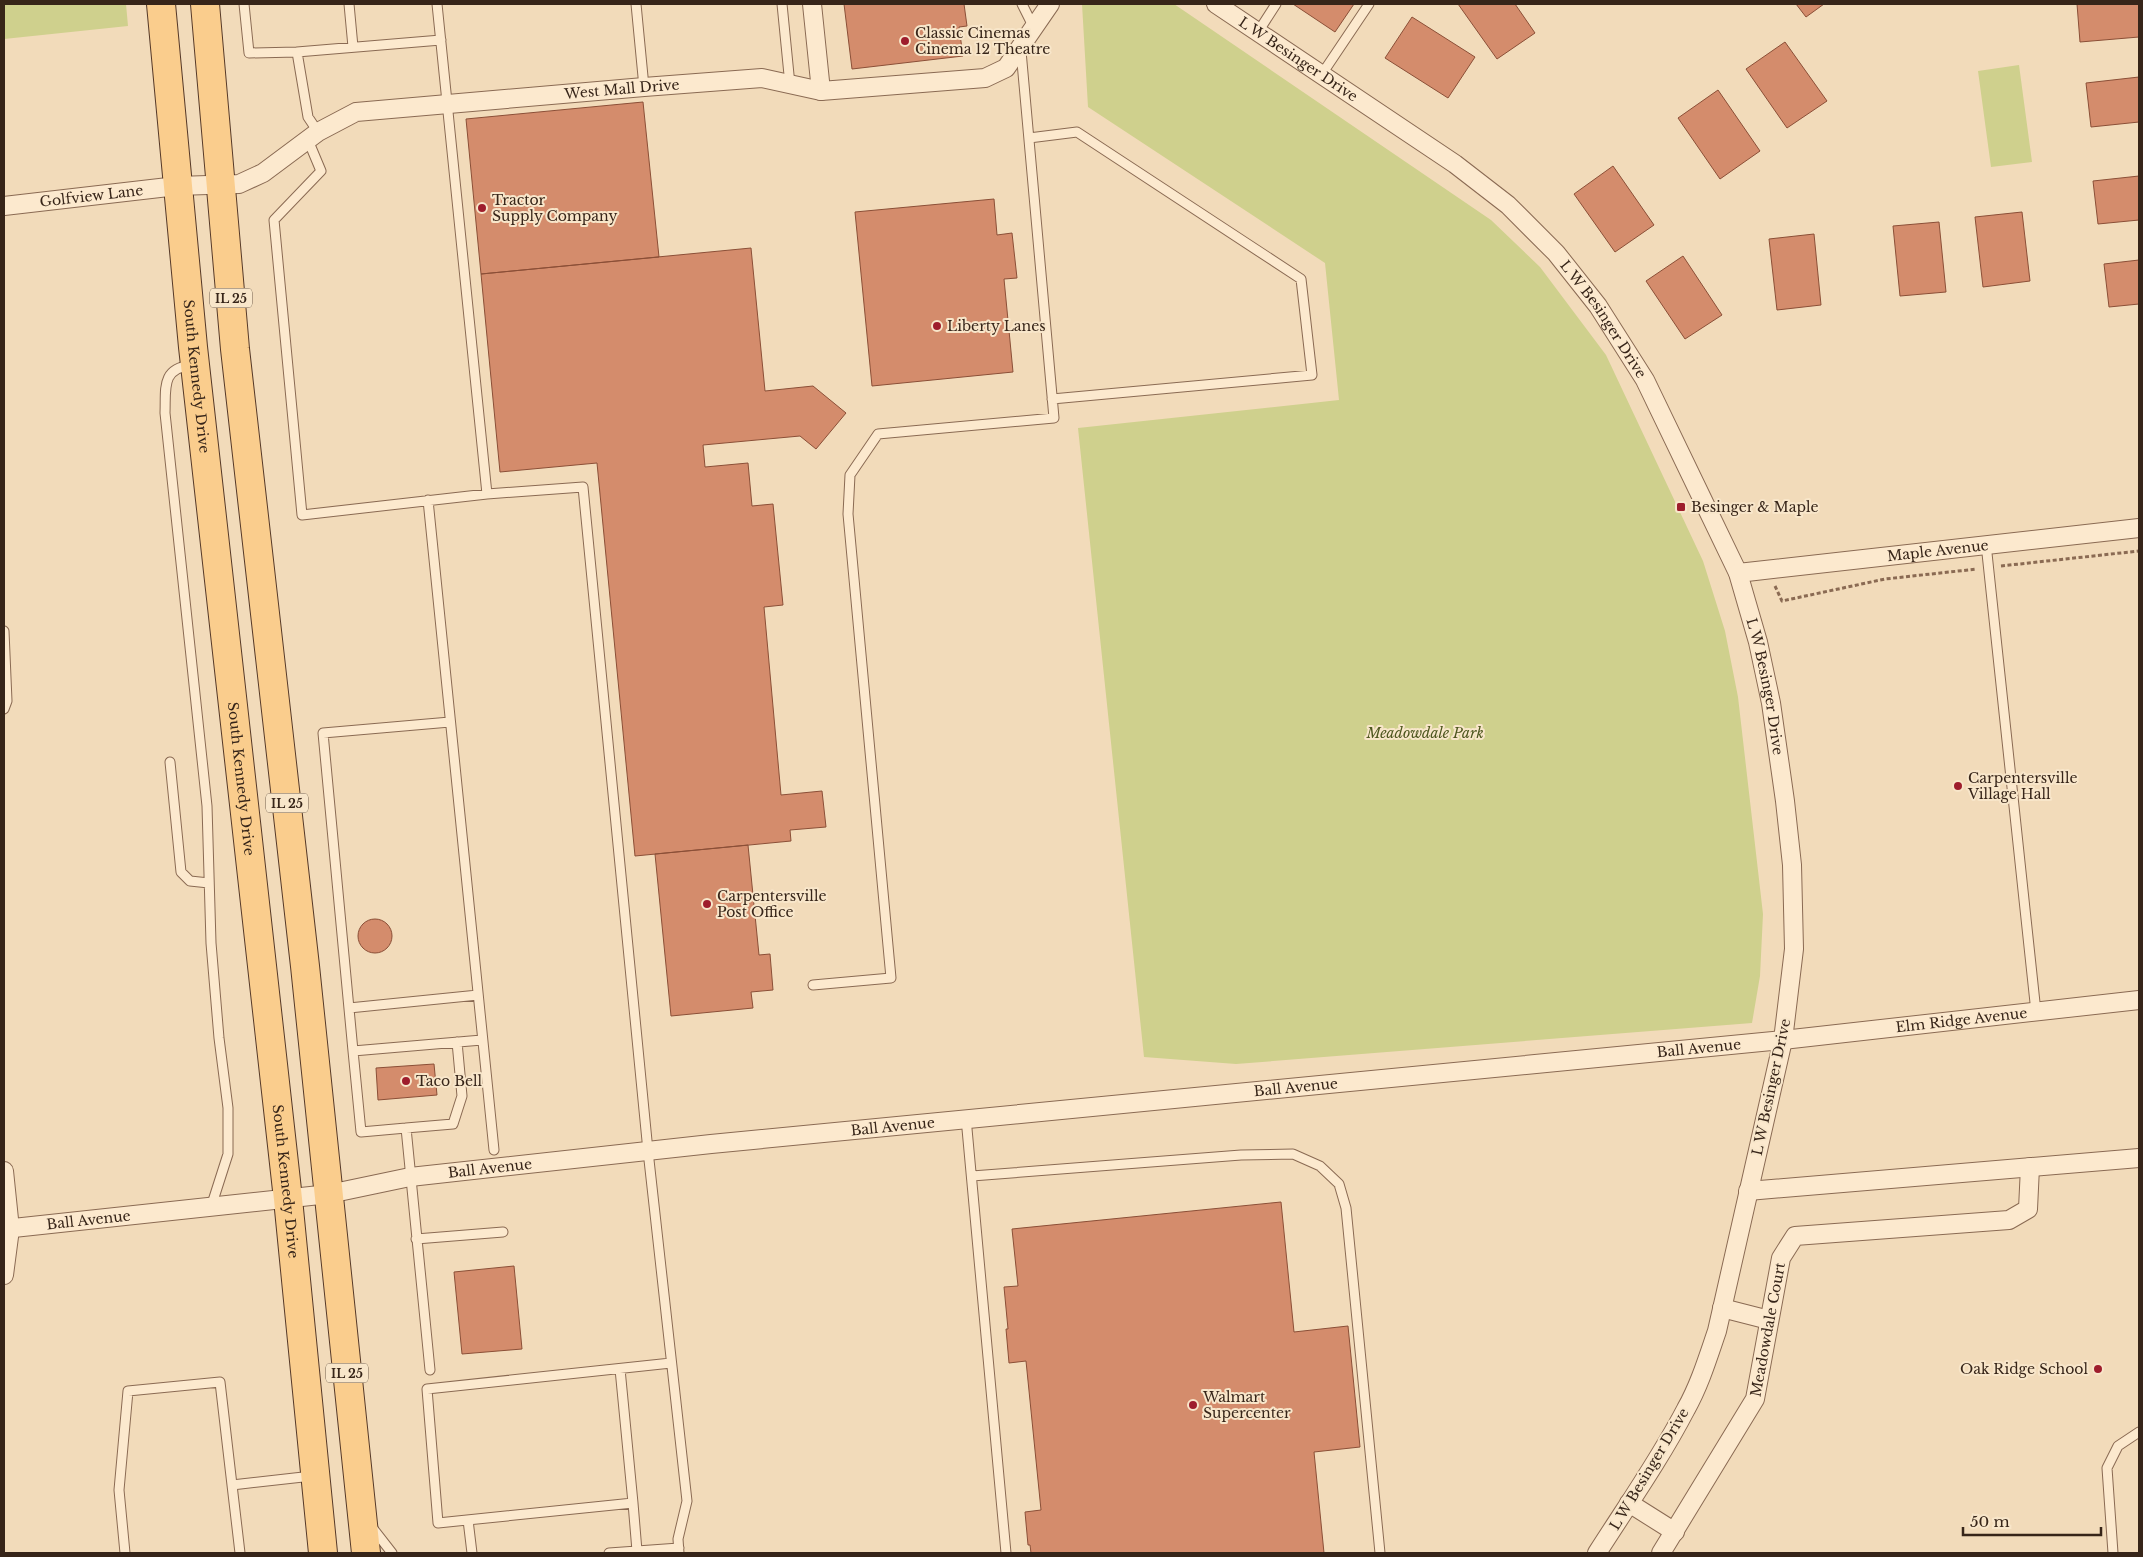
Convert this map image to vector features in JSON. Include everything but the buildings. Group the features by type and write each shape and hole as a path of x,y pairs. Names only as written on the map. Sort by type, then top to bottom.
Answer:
{"main road":[{"name":"South Kennedy Drive","path":"161,4 195,364 288,1199 323,1553"},
{"name":"IL 25","path":"205,4 236,349 329,1194 366,1553"}],"street":[{"path":"812,4 821,92"},
{"name":"West Mall Drive","path":"177,186 239,184 263,173 313,136 356,112 644,86 762,78 821,92 985,78 1006,68 1050,4"},
{"name":"L W Besinger Drive","path":"1216,4 1455,164 1508,205 1556,253 1598,306 1645,380 1738,574 1758,642 1771,702 1791,856 1794,950 1783,1040 1717,1331 1702,1374 1687,1409 1597,1553"},
{"name":"Golfview Lane","path":"4,206 177,186"},
{"name":"Maple Avenue","path":"1738,574 1986,544 2139,528"},
{"name":"Elm Ridge Avenue","path":"1783,1040 2139,1000"},
{"name":"Ball Avenue","path":"7,1229 288,1199 329,1194 410,1177 648,1151 966,1118 1783,1040"},
{"path":"1748,1191 2139,1158"},
{"name":"Meadowdale Court","path":"1661,1553 1755,1400 1781,1258 1794,1236 2009,1220 2028,1209 2030,1167"},
{"path":"4,1171 7,1229 4,1275"},
{"path":"1722,1308 1769,1320"},
{"path":"1629,1503 1675,1532"}],"lane":[{"path":"244,4 249,53 297,52 441,40"},
{"path":"349,4 353,47"},
{"path":"438,4 487,494"},
{"path":"636,4 644,86"},
{"path":"782,4 790,86"},
{"path":"1022,4 1034,28"},
{"path":"1258,32 1276,4"},
{"path":"1322,74 1369,4"},
{"path":"813,985 891,978 848,514 850,475 878,434 1054,418 1021,48"},
{"path":"297,52 308,117 321,171 274,220 302,514 487,494 583,487 648,1151 687,1501 678,1539 679,1550 609,1553"},
{"path":"1029,138 1077,132 1301,279 1312,375 1052,399"},
{"path":"195,364 181,366 173,370 168,376 165,413 207,806 211,943 218,1028 228,1108 228,1154 211,1208"},
{"path":"428,500 494,1150"},
{"path":"1986,544 2036,1012"},
{"path":"4,631 7,688 7,701 4,708"},
{"path":"450,722 323,733 360,1132 453,1124 462,1096 457,1042"},
{"path":"170,762 181,872 190,881 210,882"},
{"path":"349,1008 478,995"},
{"path":"353,1051 482,1040"},
{"path":"966,1118 1006,1553"},
{"path":"406,1128 430,1370"},
{"path":"972,1176 1241,1155 1293,1154 1320,1166 1339,1184 1346,1208 1380,1553"},
{"path":"416,1239 502,1232"},
{"path":"633,1503 438,1523 428,1389 672,1363"},
{"path":"620,1368 637,1551"},
{"path":"125,1553 119,1490 128,1390 220,1382 240,1553"},
{"path":"2113,1553 2107,1468 2118,1446 2139,1432"},
{"path":"232,1485 315,1476"},
{"path":"361,1504 367,1522 392,1553"},
{"path":"468,1520 472,1553"}],"path":[{"path":"1767,570 1782,601 1885,579 2139,551"}],"green space":[{"path":"4,4 126,4 128,26 4,39"},
{"name":"Meadowdale Park","path":"1082,4 1174,4 1491,220 1540,267 1606,355 1703,561 1725,631 1738,697 1763,914 1760,976 1752,1023 1236,1064 1144,1057 1078,428 1339,400 1325,263 1088,107"},
{"path":"2019,65 2032,162 1991,167 1978,71"}],"place":[{"name":"Classic Cinemas Cinema 12 Theatre","path":"905,41"},
{"name":"Tractor Supply Company","path":"482,208"},
{"name":"Liberty Lanes","path":"937,326"},
{"name":"Besinger & Maple","path":"1681,507"},
{"name":"Carpentersville Village Hall","path":"1958,786"},
{"name":"Carpentersville Post Office","path":"707,904"},
{"name":"Taco Bell","path":"406,1081"},
{"name":"Oak Ridge School","path":"2098,1369"},
{"name":"Walmart Supercenter","path":"1193,1405"}]}
